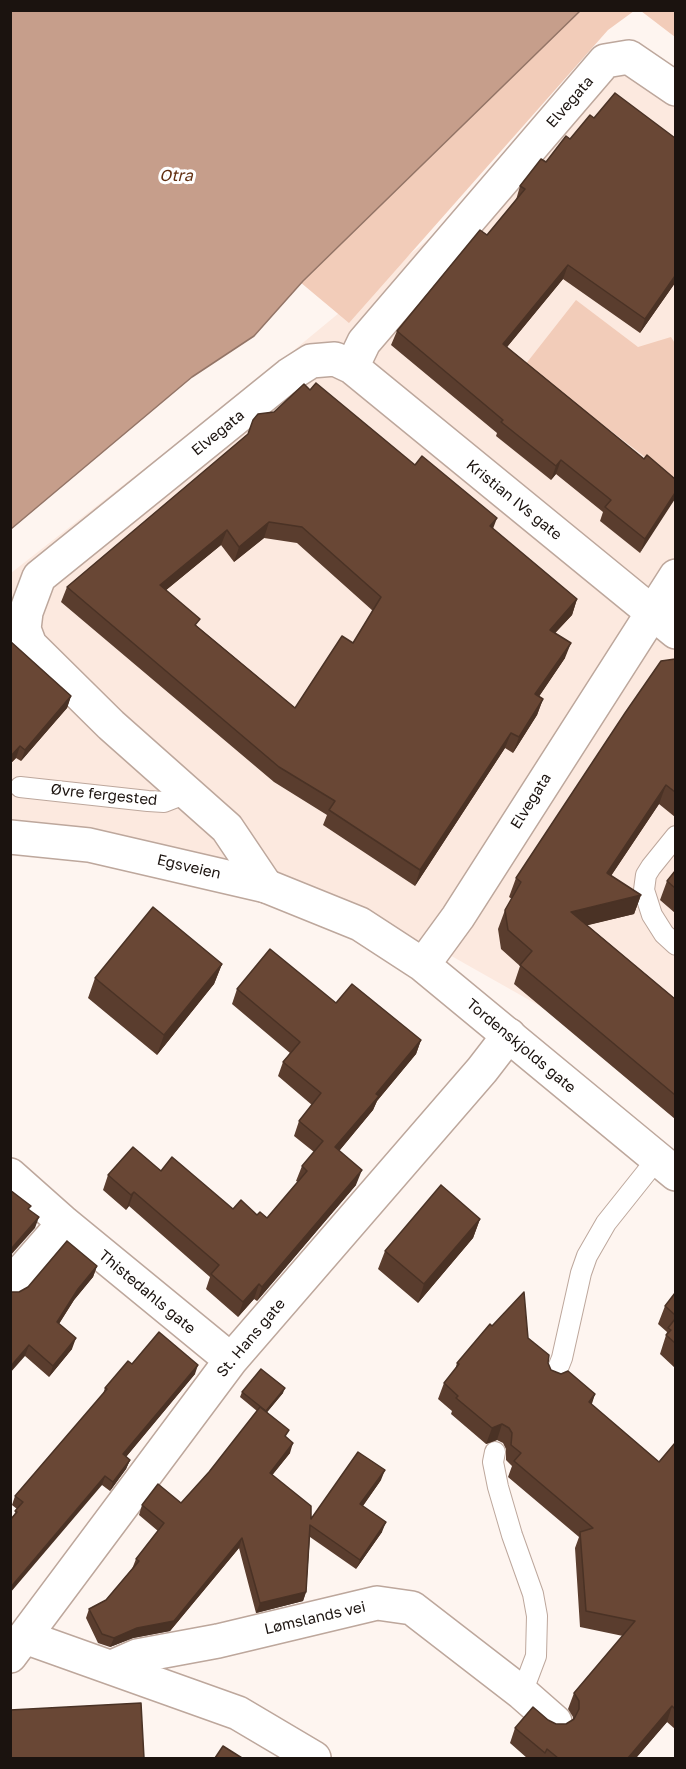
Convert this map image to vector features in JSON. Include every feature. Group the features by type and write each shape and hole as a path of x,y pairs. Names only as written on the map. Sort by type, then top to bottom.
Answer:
{"street":[{"name":"Elvegata","path":"266,886 227,828 111,725 30,645 17,629 39,577 289,375 311,361 335,359 352,367 364,342 605,61 630,57 675,89"},
{"name":"Kristian IVs gate","path":"352,367 663,622"},
{"name":"Elvegata","path":"423,965 663,622 675,576"},
{"name":"Egsveien","path":"10,837 89,844 266,886 360,924"},
{"name":"Tordenskjolds gate","path":"360,924 423,965 666,1167"},
{"name":"St. Hans gate","path":"18,1646 231,1360 482,1070 509,1035"},
{"name":"Thistedahls gate","path":"10,1175 64,1223 231,1360"},
{"path":"10,1285 64,1223"},
{"name":"Lømslands vei","path":"112,1668 136,1656 218,1641 377,1603 412,1608 522,1693 555,1722"},
{"path":"18,1646 112,1668 238,1713 314,1758"}],"lane":[{"name":"Øvre fergested","path":"20,787 164,802 187,793"},
{"path":"675,836 646,875 644,890 652,915 664,934 675,945"},
{"path":"554,1378 562,1358 587,1256 606,1223 666,1167"},
{"path":"495,1452 493,1462 498,1487 533,1594 537,1616 536,1656 522,1693"}],"shaded area":[{"path":"576,11 634,11 608,30 349,323 300,282"},
{"path":"641,11 675,11 675,37"},
{"path":"601,49 675,105 675,1061 614,1048 432,945 226,876 11,832 11,573 270,370 431,237"},
{"path":"576,300 638,347 671,337 676,345 675,480 525,365"}],"water":[{"name":"Otra","path":"11,10 580,11 303,281 254,336 192,377 11,529"}],"building":[{"path":"615,93 675,138 675,276 645,319 568,265 503,344 644,459 647,455 675,479 675,493 645,539 605,507 611,500 561,460 556,466 501,422 503,420 397,331 480,230 487,235 525,189 520,186 541,159 546,162 566,136 570,139 590,115 594,118"},
{"path":"316,383 415,465 422,456 497,518 490,526 577,599 550,630 571,643 535,694 543,699 519,737 511,733 420,870 329,810 335,801 279,767 67,587 248,434 258,414 274,412 304,384 310,390","holes":["269,522 302,527 381,597 353,643 342,636 295,708 195,625 200,619 160,585 227,530 239,547"]},
{"path":"10,641 71,696 25,750 20,746 10,757"},
{"path":"675,659 675,792 666,785 607,873 641,895 571,912 675,999 675,1095 520,965 532,951 508,930 505,910 521,882 516,878 625,713 661,661"},
{"path":"675,871 675,888 667,881"},
{"path":"153,907 222,964 164,1035 95,978"},
{"path":"270,949 336,1003 352,984 421,1040 376,1094 379,1096 335,1147 362,1170 262,1287 259,1284 243,1302 211,1274 219,1265 134,1192 131,1195 108,1175 133,1147 161,1171 172,1157 233,1209 241,1200 257,1215 260,1212 267,1218 307,1171 302,1166 323,1141 299,1121 321,1093 283,1062 300,1042 237,989"},
{"path":"441,1185 480,1219 424,1284 385,1251"},
{"path":"10,1190 31,1206 28,1209 39,1217 10,1250"},
{"path":"67,1241 97,1266 78,1289 57,1322 76,1338 53,1366 29,1345 10,1367 10,1292 19,1292 28,1287"},
{"path":"524,1292 528,1338 549,1355 548,1363 551,1370 561,1374 568,1371 595,1394 589,1402 659,1462 675,1443 675,1709 672,1706 628,1758 558,1758 547,1749 545,1753 515,1728 533,1707 556,1724 566,1724 574,1719 579,1709 579,1701 574,1693 635,1621 586,1611 580,1532 593,1528 514,1461 521,1453 511,1445 512,1433 509,1428 502,1424 492,1428 456,1398 458,1396 444,1383 459,1364 457,1363 490,1324 492,1326"},
{"path":"675,1293 675,1315 665,1306"},
{"path":"675,1319 675,1343 666,1335 671,1330 668,1328"},
{"path":"159,1332 198,1365 123,1454 130,1460 113,1482 105,1476 10,1588 10,1520 23,1502 15,1496 107,1389 105,1388 128,1361 132,1364"},
{"path":"261,1369 285,1388 266,1411 242,1392"},
{"path":"260,1407 289,1430 285,1436 293,1443 270,1473 311,1506 311,1519 358,1452 385,1470 360,1504 386,1522 360,1560 310,1525 306,1592 260,1603 242,1538 174,1621 137,1628 114,1638 102,1634 89,1609 106,1600 139,1561 136,1559 164,1523 142,1505 158,1484 181,1503 209,1472"},
{"path":"141,1703 144,1758 10,1758 10,1710"},
{"path":"223,1746 242,1758 215,1758"}]}
